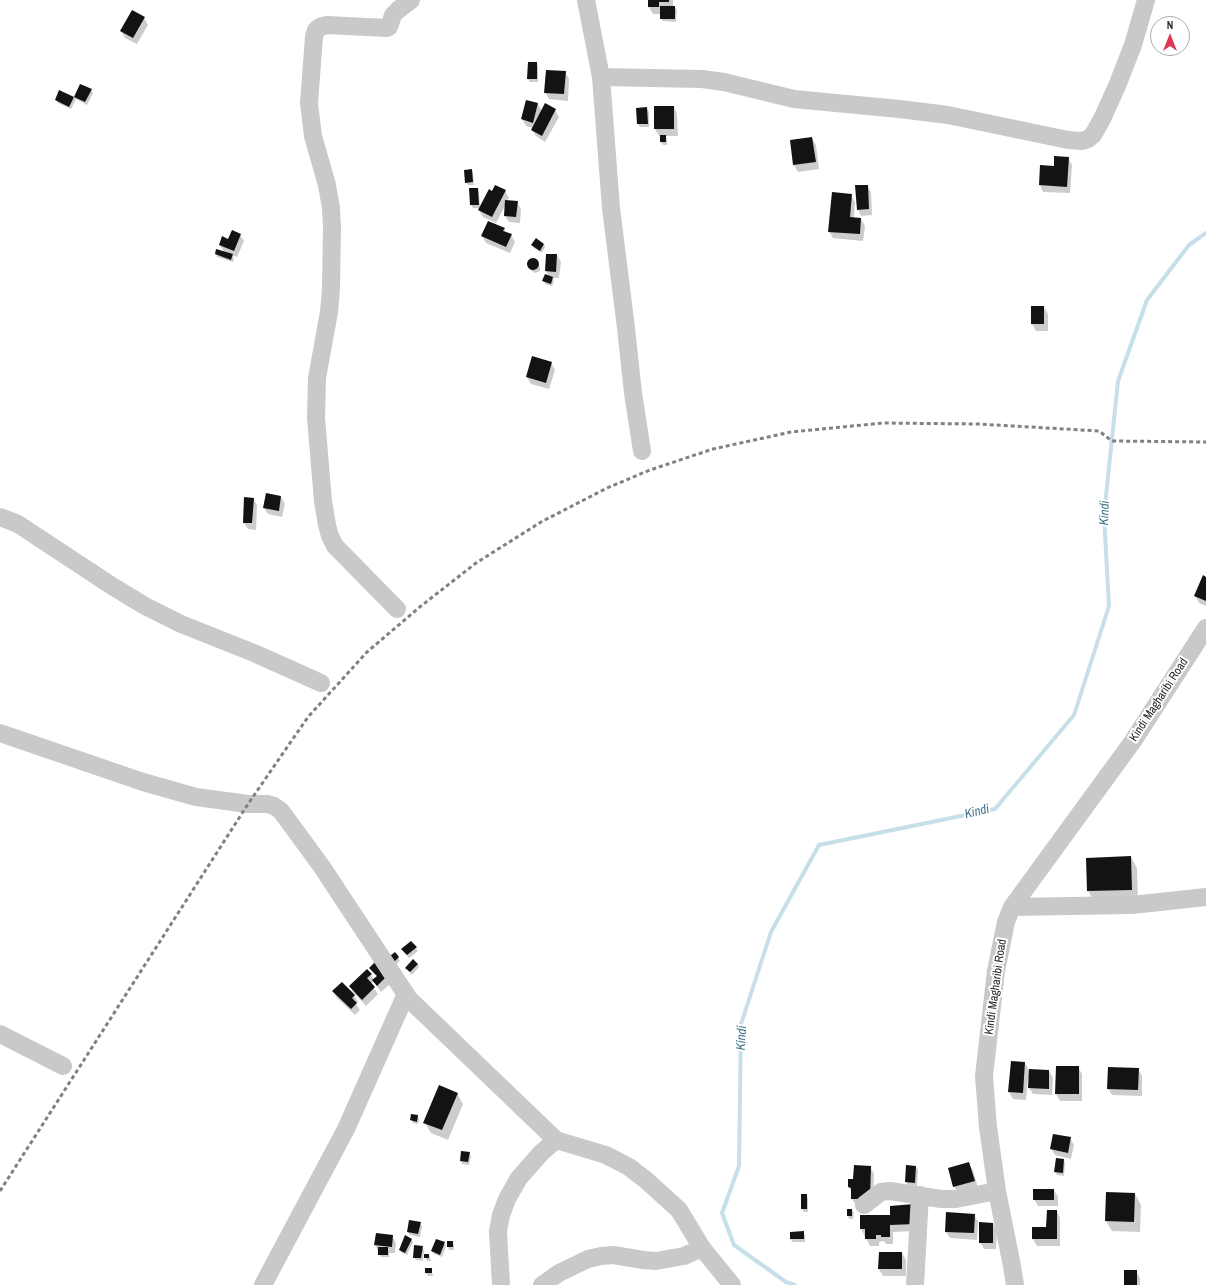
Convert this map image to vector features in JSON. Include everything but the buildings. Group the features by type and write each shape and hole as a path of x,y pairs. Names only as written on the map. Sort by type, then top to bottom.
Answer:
{"street":[{"path":"397,609 335,546 330,536 326,519 323,501 316,418 317,378 329,312 331,289 332,228 331,208 327,185 313,136 309,103 316,30 320,26 327,25 387,28 389,27 393,15 411,0"},
{"path":"586,0 601,77 611,208 633,393 642,451"},
{"path":"601,77 702,79 724,82 794,99 948,115 1082,142 1088,140 1092,135 1118,86 1133,45 1146,0"},
{"path":"0,517 18,524 145,606 181,624 254,653 321,683"},
{"name":"Kindi Magharibi Road","path":"1015,1285 997,1191 988,1127 984,1076 996,971 1006,922 1012,907 1133,741 1206,628"},
{"path":"0,734 143,782 196,798 248,804 268,804 281,811 322,867 406,994 556,1140 606,1156 629,1167 646,1180 679,1210 702,1248 732,1285"},
{"path":"1012,907 1132,905 1206,897"},
{"path":"263,1285 346,1129 406,994"},
{"path":"0,1034 63,1066"},
{"path":"501,1285 498,1231 501,1215 507,1199 520,1178 541,1153 556,1140"},
{"path":"864,1205 881,1192 890,1191 940,1199 956,1199 997,1191"},
{"path":"915,1285 920,1195"},
{"path":"542,1285 559,1273 588,1259 613,1255 656,1261 684,1256 702,1248"}],"waterway":[{"name":"Kindi","path":"795,1285 786,1282 734,1245 722,1213 739,1166 741,1024 771,932 819,845 995,809 1074,715 1109,606 1104,515 1118,381 1147,300 1189,245 1206,233"}],"railway":[{"path":"0,1191 248,804 308,717 367,652 421,606 476,563 541,522 607,488 650,470 713,449 791,432 883,423 978,424 1099,431 1112,441 1206,442"}]}
